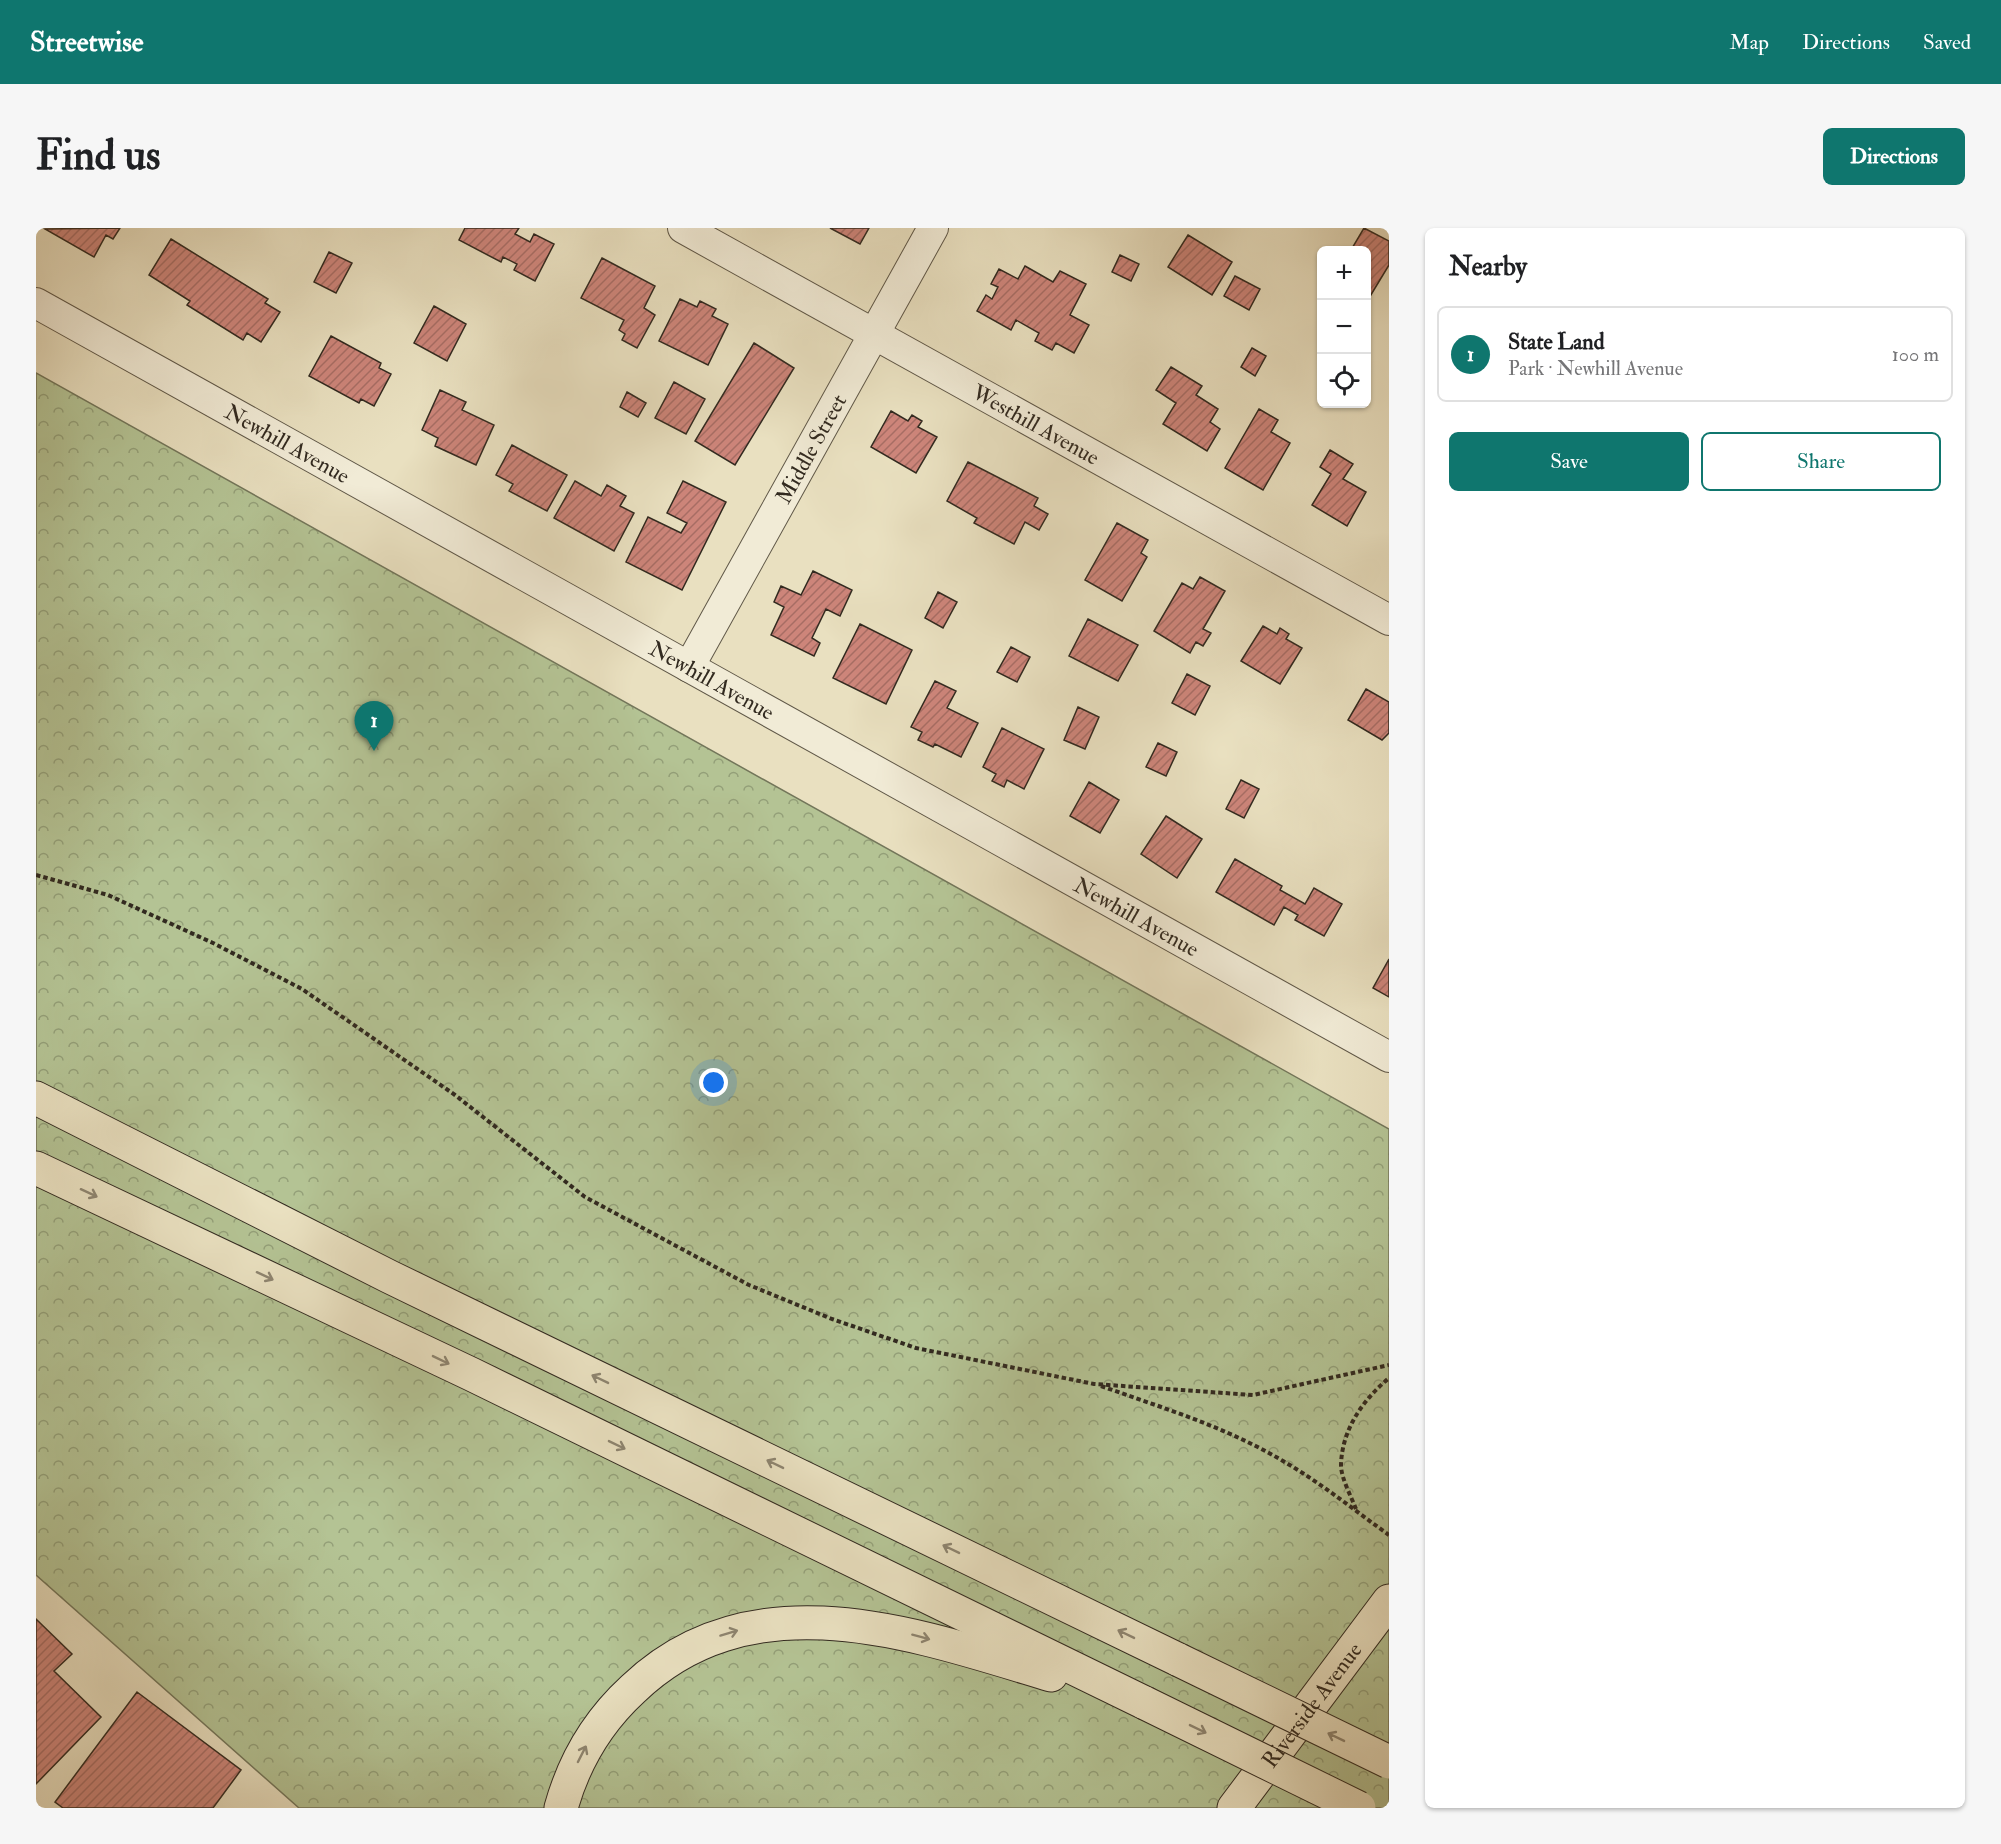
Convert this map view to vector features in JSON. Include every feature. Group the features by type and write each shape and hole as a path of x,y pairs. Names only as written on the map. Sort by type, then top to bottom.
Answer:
{"main road":[{"path":"36,1098 390,1277 1389,1762"},
{"path":"36,1168 471,1374 1359,1808"},
{"name":"Riverside Avenue","path":"1234,1808 1386,1610"},
{"path":"561,1808 584,1749 620,1700 670,1659 693,1646 745,1628 822,1623 904,1633 1145,1703"}],"street":[{"name":"Westhill Avenue","path":"683,228 1389,620"},
{"name":"Middle Street","path":"689,667 876,335 933,228"},
{"name":"Newhill Avenue","path":"36,303 1389,1057"}],"path":[{"path":"36,874 108,896 213,943 302,988 455,1095 585,1197 749,1285 832,1320 916,1348 1094,1384 1192,1417 1284,1461 1356,1509 1389,1535"},
{"path":"1094,1384 1253,1395 1389,1365"},
{"path":"1356,1509 1341,1466 1347,1430 1368,1396 1389,1378"}],"green space":[{"path":"36,373 1389,1129 1389,1808 299,1808 36,1575"}],"building":[{"path":"120,228 113,239 106,235 94,257 45,229"},
{"path":"465,228 519,228 515,234 530,242 534,234 554,244 535,281 514,270 517,264 503,257 501,262 459,240"},
{"path":"830,228 869,228 860,244"},
{"path":"1364,228 1389,241 1389,265 1371,295 1371,246 1353,246"},
{"path":"1188,235 1232,262 1212,295 1168,267"},
{"path":"171,239 268,299 265,303 280,312 261,342 247,333 243,340 187,305 190,301 149,275"},
{"path":"329,252 352,263 336,293 314,282"},
{"path":"1120,255 1139,264 1131,281 1112,272"},
{"path":"602,258 655,286 644,308 655,315 637,348 622,340 625,334 619,330 624,320 581,298"},
{"path":"1025,266 1053,282 1060,271 1086,284 1070,315 1089,325 1074,353 1056,343 1052,350 1035,341 1039,333 1016,320 1011,330 977,311 986,295 992,299 998,287 991,284 999,269 1018,279"},
{"path":"1235,276 1260,289 1249,310 1224,296"},
{"path":"680,299 697,307 700,301 716,309 712,316 728,324 708,365 659,341"},
{"path":"434,306 466,324 447,361 414,343"},
{"path":"331,336 381,363 379,368 391,374 374,406 361,399 359,403 309,376"},
{"path":"754,343 794,368 735,465 695,441"},
{"path":"1252,348 1266,356 1255,376 1241,367"},
{"path":"1171,367 1202,386 1196,395 1218,409 1210,422 1220,429 1207,451 1163,424 1176,403 1156,390"},
{"path":"674,382 705,399 686,434 655,418"},
{"path":"440,390 466,402 462,410 494,425 476,465 435,446 438,438 422,430"},
{"path":"627,392 646,403 638,417 620,407"},
{"path":"1259,409 1278,420 1271,432 1290,443 1263,490 1225,468"},
{"path":"891,411 908,421 912,415 922,421 918,427 937,437 916,473 871,447"},
{"path":"512,445 567,475 547,511 509,491 513,484 496,475"},
{"path":"1330,450 1353,464 1343,479 1366,492 1347,526 1312,505 1331,474 1320,467"},
{"path":"968,462 1038,498 1034,506 1048,514 1039,530 1025,522 1014,544 974,523 977,518 947,501"},
{"path":"575,481 601,496 607,485 626,496 620,506 634,513 614,551 554,518"},
{"path":"683,481 726,502 682,590 626,562 648,517 681,533 687,523 667,513"},
{"path":"1117,523 1148,540 1141,553 1147,557 1122,601 1085,580"},
{"path":"813,571 852,590 840,616 826,609 812,638 820,643 814,656 771,635 784,607 774,602 781,586 801,595"},
{"path":"1200,577 1225,591 1203,629 1211,633 1203,646 1196,642 1190,653 1154,631 1182,583 1193,589"},
{"path":"938,592 957,602 943,628 925,618"},
{"path":"1088,619 1138,645 1118,681 1069,656"},
{"path":"860,624 912,650 886,704 833,678"},
{"path":"1263,626 1277,634 1280,628 1289,634 1286,639 1302,648 1280,684 1241,661"},
{"path":"1011,647 1030,657 1017,682 997,672"},
{"path":"1187,674 1210,686 1195,715 1172,703"},
{"path":"935,681 956,691 947,708 978,723 961,757 935,744 933,747 918,740 922,732 911,727"},
{"path":"1366,689 1389,702 1389,733 1382,740 1348,720"},
{"path":"1078,707 1099,717 1085,749 1064,740"},
{"path":"1002,728 1044,749 1024,789 1007,780 1004,787 992,781 996,774 983,767"},
{"path":"1158,743 1177,752 1166,776 1146,767"},
{"path":"1241,780 1259,789 1244,818 1226,809"},
{"path":"1089,782 1119,800 1100,833 1070,816"},
{"path":"1166,816 1202,839 1177,878 1141,854"},
{"path":"1235,859 1282,886 1280,890 1305,904 1314,888 1342,904 1324,936 1295,920 1298,915 1284,907 1274,925 1216,892"},
{"path":"1389,959 1389,997 1373,988"},
{"path":"36,1619 72,1654 54,1671 101,1717 36,1784"},
{"path":"137,1692 241,1770 213,1808 63,1808 55,1802"}],"place":[{"name":"State Land","path":"374,751"}]}
